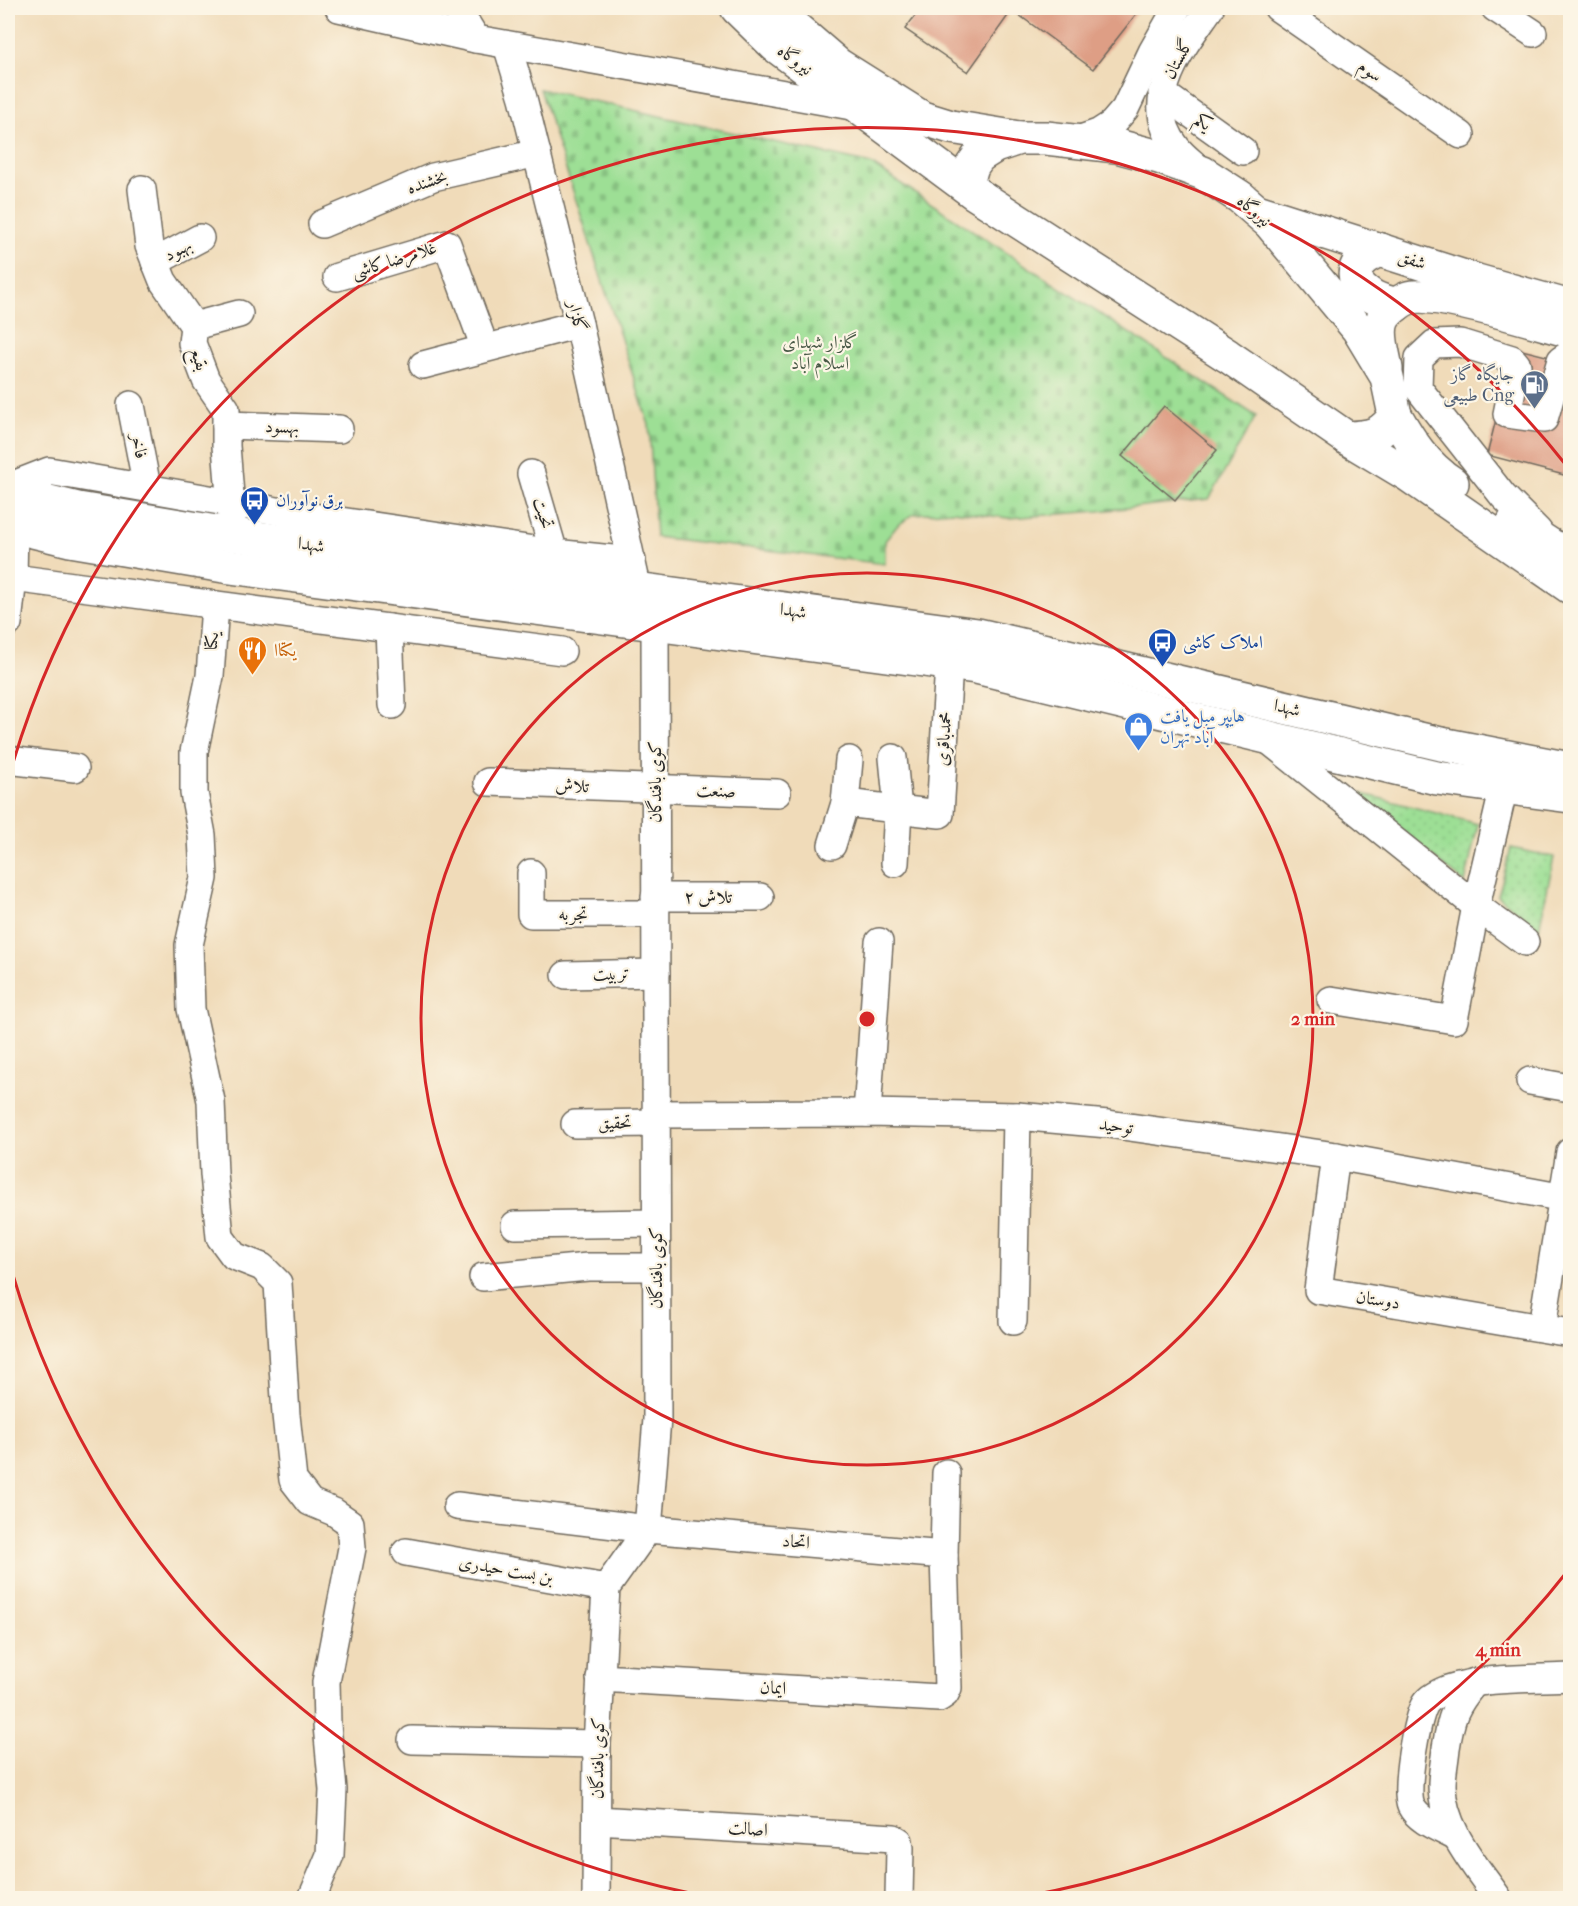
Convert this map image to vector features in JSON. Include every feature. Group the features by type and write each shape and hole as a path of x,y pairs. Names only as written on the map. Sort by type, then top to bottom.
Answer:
{"main road":[{"name":"نیروگاه","path":"737,8 776,46 973,192 1228,356 1347,438 1442,476 1562,552"},
{"name":"نیروگاه","path":"775,8 838,65 922,118 951,127 1019,138 1046,138 1117,146 1159,157 1203,173 1240,197 1270,223 1358,329 1388,376 1395,415 1414,465 1570,587"},
{"name":"نیروگاه","path":"973,192 968,180 972,166 979,156 994,146 1019,138"},
{"name":"شفق","path":"1255,210 1478,281 1570,307"},
{"path":"1381,250 1369,253 1359,260 1356,270 1358,283 1370,295 1396,305 1383,319 1381,337 1388,376"},
{"name":"شفق","path":"1396,305 1409,297 1433,297 1570,331"},
{"path":"1347,438 1377,434 1388,427 1395,415"},
{"name":"شهدا","path":"13,482 78,509 234,535 634,576 978,635 1410,736 1570,769"},
{"name":"شهدا","path":"11,526 70,540 230,567 976,668 1437,778 1570,796"},
{"path":"1403,770 1410,736"}],"street":[{"path":"339,8 507,45 858,108"},
{"path":"457,8 476,39"},
{"name":"گلستان","path":"1075,141 1098,133 1112,124 1125,109 1152,52 1177,8"},
{"name":"گلستان","path":"1203,173 1177,148 1167,133 1161,113 1166,77 1178,54 1210,8"},
{"name":"سوم","path":"1278,8 1461,135"},
{"path":"1495,8 1533,33"},
{"name":"گلزار","path":"507,45 537,153 579,324 634,576"},
{"name":"یکم","path":"1162,93 1243,151"},
{"name":"بخشنده","path":"322,224 433,177 537,153"},
{"name":"بقیع","path":"142,189 149,246 155,262 163,281 194,326 192,343 206,380 226,409 230,503 234,535"},
{"name":"بهبود","path":"155,262 200,238"},
{"name":"غلامرضا کاشی","path":"337,277 447,244 485,348"},
{"path":"194,326 239,314"},
{"path":"423,364 579,324"},
{"path":"1562,552 1503,496 1418,388 1419,358 1434,344 1460,343 1512,359 1517,365 1507,414 1544,419 1561,360 1570,354"},
{"name":"فاخر","path":"131,405 147,487"},
{"name":"بهسود","path":"226,425 339,429"},
{"path":"13,482 49,471 230,503 554,553 634,576"},
{"name":"تحیت","path":"531,474 554,553"},
{"path":"8,623 13,578 11,526"},
{"path":"13,578 562,651"},
{"name":"یکتا","path":"215,605 210,676 194,752 194,793 202,835 204,878 189,945 191,1009 211,1101 214,1174 220,1237 234,1256 262,1267 278,1283 285,1404 293,1480 310,1502 334,1512 350,1523 352,1548 326,1682 333,1790 330,1855 312,1899"},
{"name":"کوی بافندگان","path":"648,1529 657,1419 655,624"},
{"path":"389,628 392,705"},
{"name":"محمدباقری","path":"898,809 940,814 949,664"},
{"path":"1264,737 1476,906 1525,942"},
{"path":"893,758 898,809 895,863"},
{"path":"8,760 75,768"},
{"path":"832,845 845,802 849,760"},
{"name":"تلاش","path":"488,782 656,790"},
{"path":"1331,1000 1455,1020 1476,906 1504,787"},
{"name":"صنعت","path":"656,790 777,793"},
{"path":"845,802 898,809"},
{"name":"تجربه","path":"531,873 531,914 656,905"},
{"name":"تلاش ۲","path":"656,905 760,897"},
{"path":"867,1113 879,942"},
{"name":"تربیت","path":"566,975 656,973"},
{"path":"1530,1081 1570,1088"},
{"name":"توحید","path":"656,1118 867,1113 1017,1116 1108,1124 1336,1156 1566,1198"},
{"path":"1013,1321 1017,1116"},
{"name":"تحقیق","path":"575,1124 656,1118"},
{"path":"1542,1327 1566,1198 1570,1152"},
{"name":"دوستان","path":"1336,1156 1318,1290 1570,1333"},
{"path":"515,1224 656,1223"},
{"path":"483,1277 588,1268 657,1268"},
{"path":"944,1555 946,1473"},
{"name":"اتحاد","path":"457,1506 648,1529 944,1555"},
{"path":"606,1588 648,1529"},
{"name":"بن بست حیدری","path":"406,1552 606,1588"},
{"name":"ایمان","path":"600,1678 939,1698 948,1688 944,1555"},
{"name":"کوی بافندگان","path":"596,1899 597,1744 606,1588"},
{"path":"1498,1899 1456,1837 1446,1810 1442,1786 1451,1718 1461,1699 1475,1682 1570,1677"},
{"path":"412,1740 597,1744"},
{"name":"اصالت","path":"597,1820 894,1838 899,1841 899,1899"}],"green space":[{"name":"گلزار شهدای اسلام آباد","path":"540,89 871,164 1256,416 1209,499 1008,518 953,511 914,514 897,526 885,541 885,564 656,537 649,425"},
{"path":"1352,791 1478,824 1465,883"},
{"path":"1511,848 1554,857 1539,929 1498,896"}],"building":[{"path":"921,8 1141,8 1093,69 1012,10 968,72 905,29"},
{"name":"جایگاه گاز طبیعی Cng","path":"1514,348 1570,362 1570,467 1568,476 1487,455"},
{"path":"1164,406 1217,450 1175,500 1122,456"}],"place":[{"name":"جایگاه گاز طبیعی Cng","path":"1535,410"},
{"name":"برق نوآوران","path":"255,526"},
{"name":"املاک کاشی","path":"1162,668"},
{"name":"یکتاا","path":"253,676"},
{"name":"هایپر مبل یافت آباد تهران","path":"1139,752"}]}
